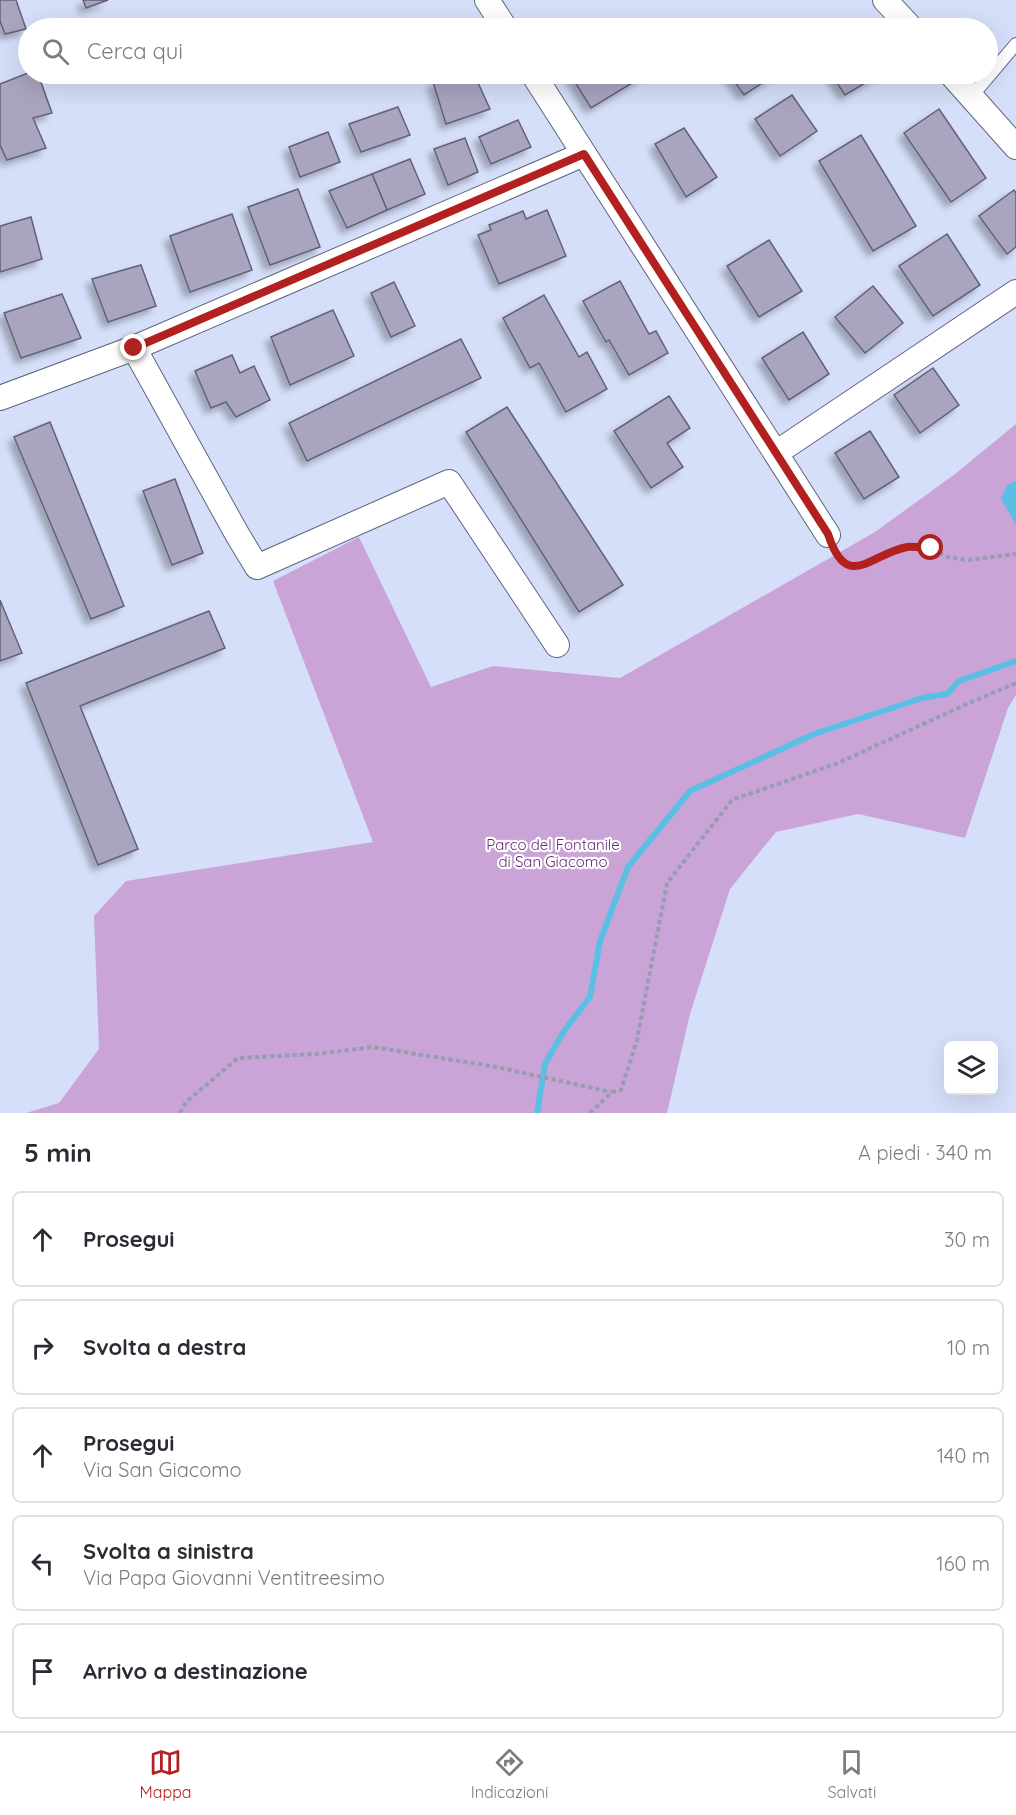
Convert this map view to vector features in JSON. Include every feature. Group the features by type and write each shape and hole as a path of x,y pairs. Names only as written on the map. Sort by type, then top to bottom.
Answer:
{"street":[{"path":"487,0 499,18"},
{"path":"885,0 902,18"},
{"path":"539,84 828,534"},
{"path":"961,84 1016,147"},
{"path":"0,398 134,348 584,154"},
{"path":"776,453 1016,292"},
{"path":"134,348 256,567 449,482 558,645"}],"lane":[{"path":"998,65 1016,44"},
{"path":"972,96 982,84"}],"path":[{"path":"828,534 833,549 843,563 855,567 908,547 931,548 947,557 967,560 1016,554"},
{"path":"180,1113 186,1102 238,1058 316,1054 373,1047 496,1067 612,1092 621,1090 637,1040 667,883 732,800 838,763 1016,683"},
{"path":"590,1113 612,1092"}],"green space":[{"name":"Parco del Fontanile di San Giacomo","path":"1016,424 1016,695 1008,708 965,838 858,814 776,832 730,889 690,1014 667,1113 26,1113 59,1103 99,1049 94,916 126,881 373,842 273,581 359,537 431,687 493,666 620,678 875,532 955,474"}],"water":[{"path":"1016,481 1016,525 1001,499 1007,485"}],"building":[{"path":"0,0 16,0 22,18 18,18 18,31 5,34 0,21"},
{"path":"83,0 108,0 86,8"},
{"path":"18,77 18,84 42,84 52,113 33,118 46,148 7,160 0,145 0,84"},
{"path":"434,84 479,84 490,109 446,124"},
{"path":"576,84 631,84 591,108"},
{"path":"736,84 761,84 744,95"},
{"path":"838,84 863,84 845,95"},
{"path":"792,95 817,131 780,156 755,119"},
{"path":"398,107 410,135 361,152 349,124"},
{"path":"939,109 986,178 951,202 904,133"},
{"path":"518,120 531,147 491,164 479,137"},
{"path":"684,128 717,177 686,197 655,144"},
{"path":"328,132 340,162 300,177 289,147"},
{"path":"861,135 916,226 873,251 819,161"},
{"path":"465,138 478,172 448,185 434,149"},
{"path":"410,159 425,194 387,210 372,174"},
{"path":"372,174 387,210 347,228 329,191"},
{"path":"298,189 320,247 270,265 248,207"},
{"path":"1014,190 1016,193 1016,247 1007,254 979,216"},
{"path":"547,210 566,256 499,284 478,235 491,230 489,225 523,211 526,219"},
{"path":"232,214 252,270 190,292 170,236"},
{"path":"31,217 42,259 0,272 0,226"},
{"path":"947,234 980,285 933,316 899,266"},
{"path":"769,240 802,291 759,317 727,266"},
{"path":"141,265 156,306 108,322 92,279"},
{"path":"620,281 649,334 656,331 668,353 629,375 609,340 606,342 583,301"},
{"path":"394,282 415,326 391,337 371,293"},
{"path":"873,286 903,323 865,353 835,317"},
{"path":"62,294 81,338 21,358 4,313"},
{"path":"544,295 579,357 587,352 607,389 566,412 539,363 530,368 503,318"},
{"path":"333,310 354,356 290,385 271,337"},
{"path":"803,332 829,374 789,400 762,358"},
{"path":"461,339 481,378 307,461 289,423"},
{"path":"232,355 240,373 254,366 270,400 236,417 226,402 211,408 195,371"},
{"path":"933,368 959,405 920,433 894,395"},
{"path":"669,396 690,428 667,443 683,467 651,488 614,431"},
{"path":"507,407 623,585 579,612 466,432"},
{"path":"50,422 124,606 91,619 14,437"},
{"path":"870,431 899,477 864,499 835,453"},
{"path":"175,479 203,553 172,565 143,491"},
{"path":"0,600 22,653 0,661"},
{"path":"209,611 225,648 80,706 138,849 98,865 26,683"}],"waterway":[{"path":"537,1113 545,1064 564,1031 590,997 600,941 628,867 690,791 814,734 922,698 947,694 959,681 1016,661"}],"route":[{"path":"134,348 584,154 828,534 833,549 843,563 855,567 908,547 931,548"}]}
